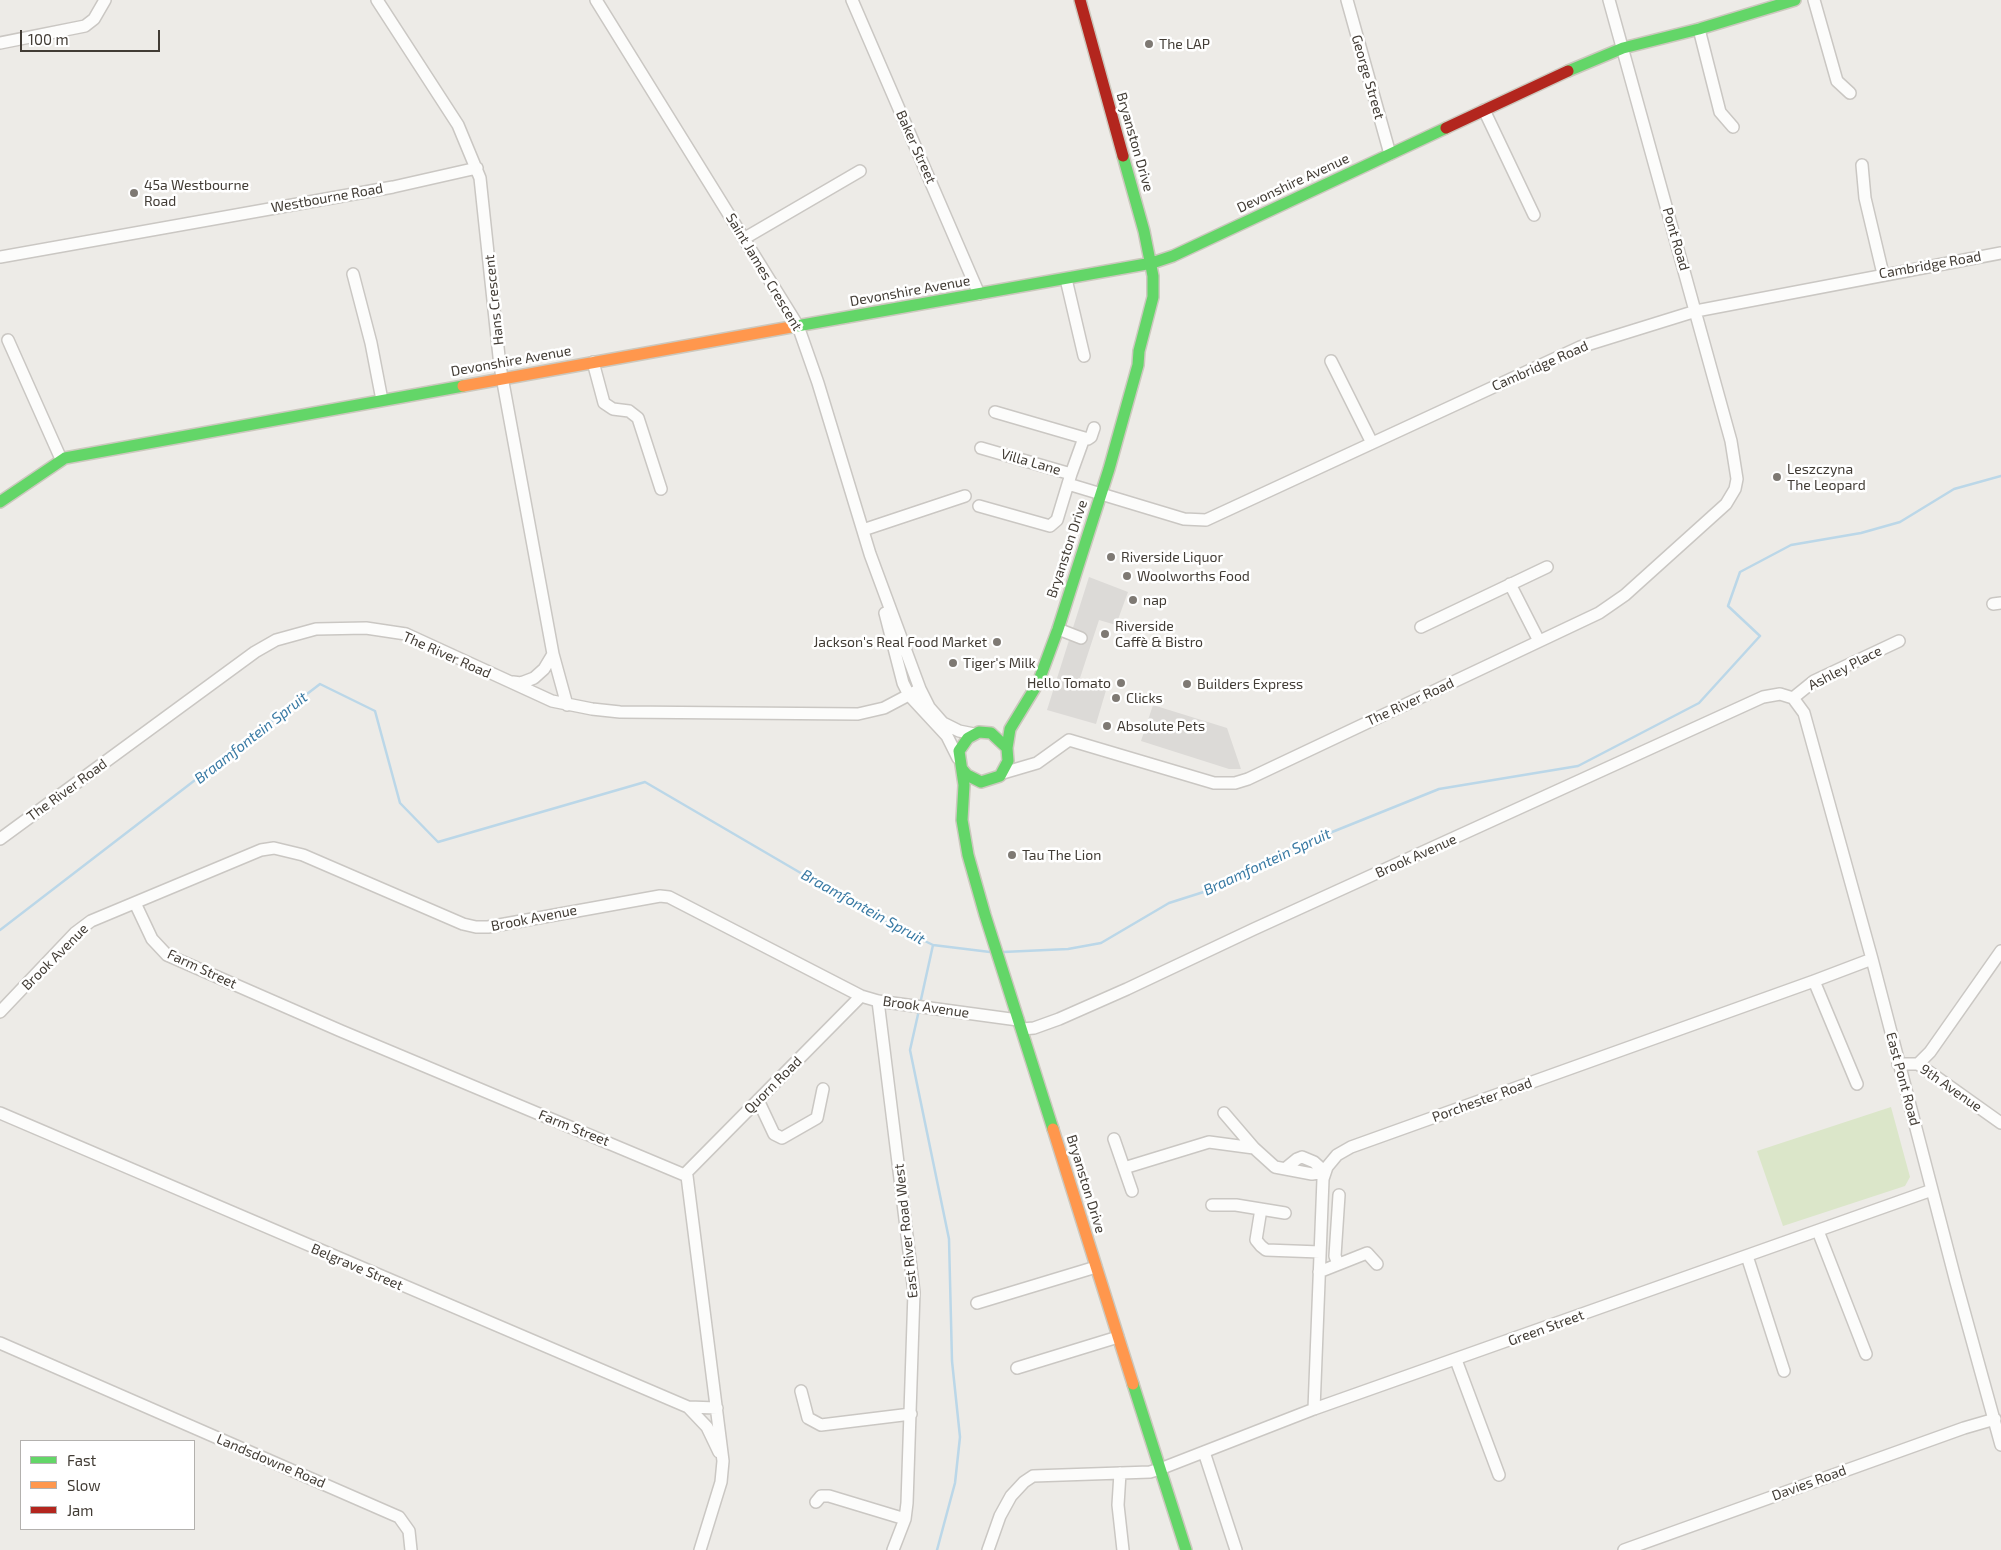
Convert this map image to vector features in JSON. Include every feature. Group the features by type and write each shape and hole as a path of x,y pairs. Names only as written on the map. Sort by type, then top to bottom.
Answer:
{"main road":[{"name":"Bryanston Drive","path":"979,733 1008,718 1035,674 1138,365 1139,351 1153,297 1152,263 1144,230 1080,0"},
{"name":"Devonshire Avenue","path":"1,499 61,459 502,378 1152,263 1173,256 1596,58 1622,48 1699,29 1795,0"},
{"name":"Bryanston Drive","path":"1008,751 1010,729 1038,683 1058,629 1096,493"},
{"path":"963,825 975,796 999,776 1006,767 1008,751 998,737 979,733 962,744 960,764 967,776 981,782 999,776"},
{"name":"Bryanston Drive","path":"960,764 964,793 963,825 968,854 985,915 1186,1550"}],"street":[{"path":"0,43 85,26 94,19 105,0"},
{"name":"Hans Crescent","path":"377,0 458,125 477,168 483,196 502,378 553,654 567,705"},
{"name":"Saint James Crescent","path":"596,0 798,326 876,570 920,690 929,707 943,723 959,731 979,733"},
{"name":"Baker Street","path":"852,0 979,294"},
{"name":"George Street","path":"1347,0 1390,154"},
{"name":"Pont Road","path":"1609,0 1696,311 1731,441 1738,478"},
{"path":"1814,0 1837,81 1850,93"},
{"path":"1699,29 1720,112 1733,127"},
{"path":"1484,110 1534,215"},
{"path":"1862,165 1866,203 1883,274"},
{"name":"Westbourne Road","path":"0,257 393,187 477,168"},
{"path":"745,238 860,171"},
{"name":"Cambridge Road","path":"1096,493 1184,519 1206,520 1580,347 1696,311 2001,253"},
{"path":"353,274 371,344 382,400"},
{"path":"1066,278 1084,356"},
{"path":"8,340 61,459"},
{"path":"1331,361 1372,442"},
{"path":"592,362 606,406 613,409 630,411 638,418 661,489"},
{"path":"995,412 1084,438 1090,438 1094,428"},
{"path":"1070,479 1084,438"},
{"name":"Villa Lane","path":"981,448 1070,479 1096,493"},
{"name":"The River Road","path":"999,776 1037,763 1069,740 1214,783 1236,783 1599,613 1625,596 1718,513 1732,496 1738,478"},
{"name":"Villa Lane","path":"979,506 1050,526 1057,520 1070,479"},
{"path":"863,530 966,496"},
{"path":"1421,627 1547,567"},
{"name":"Saint James Crescent","path":"876,570 903,683 909,695 951,741 960,764"},
{"path":"1510,584 1539,642"},
{"name":"The River Road","path":"0,839 255,652 276,640 316,629 366,628 406,634 506,682 567,705 620,712 858,714 884,708 920,690"},
{"path":"1058,629 1081,638"},
{"name":"Ashley Place","path":"1793,698 1814,681 1899,641"},
{"path":"506,682 521,683 534,678 544,669 553,654"},
{"name":"Brook Avenue","path":"0,1012 75,933 98,917 262,850 274,848 303,855 455,921 476,927 665,896 683,902 861,996 1034,1028 1128,989 1254,929 1763,697 1780,694 1793,698"},
{"name":"East Pont Road","path":"1793,698 1798,701 1804,712 1872,959 1898,1064 2001,1445"},
{"path":"1008,751 1025,762 1037,763"},
{"name":"Farm Street","path":"135,903 156,944 167,954 341,1031 685,1174"},
{"path":"1918,1064 1930,1052 2001,951"},
{"name":"Porchester Road","path":"1325,1172 1330,1162 1351,1147 1872,959"},
{"path":"1814,981 1856,1084"},
{"name":"Quorn Road","path":"685,1174 861,996"},
{"name":"East River Road West","path":"878,1000 913,1278 911,1414 905,1519 894,1550"},
{"name":"9th Avenue","path":"1898,1064 1918,1064 2001,1123"},
{"path":"758,1100 774,1134 782,1138 817,1118 823,1089"},
{"name":"Belgrave Street","path":"0,1113 688,1407 717,1408"},
{"path":"1224,1113 1254,1148 1275,1167 1286,1168 1296,1159 1302,1157 1314,1162 1325,1172 1314,1409"},
{"path":"1114,1139 1132,1191"},
{"path":"1124,1168 1205,1142 1222,1142 1254,1148"},
{"path":"685,1174 689,1179 724,1461 721,1482 700,1550"},
{"name":"Green Street","path":"988,1550 1006,1504 1018,1487 1028,1479 1044,1475 1150,1472 1160,1469 1314,1409 1932,1190"},
{"path":"1338,1264 1335,1256 1339,1195"},
{"path":"1212,1205 1236,1205 1285,1213"},
{"path":"1261,1209 1256,1240 1266,1250 1320,1252"},
{"path":"1818,1231 1866,1354"},
{"path":"1319,1272 1367,1254 1377,1264"},
{"path":"1746,1256 1784,1371"},
{"path":"977,1304 1096,1268"},
{"path":"1017,1368 1118,1337"},
{"name":"Landsdowne Road","path":"0,1343 392,1514 399,1518 409,1531 411,1550"},
{"path":"1456,1360 1499,1475"},
{"path":"801,1391 808,1418 821,1425 911,1414"},
{"path":"688,1407 709,1430 724,1461"},
{"name":"Davies Road","path":"1624,1550 1655,1545 1964,1428 1995,1419"},
{"path":"1204,1452 1236,1550"},
{"path":"1120,1473 1118,1505 1123,1550"},
{"path":"816,1502 821,1496 828,1496 905,1519"}],"green space":[{"path":"1891,1107 1910,1177 1905,1186 1783,1226 1757,1151"}],"shaded area":[{"path":"1089,577 1128,592 1116,625 1099,620 1080,678 1107,687 1096,724 1047,710"},
{"path":"1153,705 1227,728 1241,769 1229,769 1141,741"}],"waterway":[{"name":"Braamfontein Spruit","path":"1003,952 1068,949 1101,943 1169,903 1213,889 1275,855 1439,789 1578,766 1699,703 1760,636 1728,606 1740,572 1791,545 1861,533 1900,522 1954,489 2001,476"},
{"name":"Braamfontein Spruit","path":"0,930 320,684 375,711 400,803 438,842 645,782 876,917 933,945 990,952"},
{"path":"920,1004 933,945"},
{"path":"919,1010 910,1050 949,1239 952,1361 960,1437 955,1483 937,1550"}],"traffic: fast":[{"path":"1568,71 1623,48 1699,29 1795,0"},
{"path":"791,327 1152,263 1173,256 1446,128"},
{"path":"1007,748 1010,729 1038,683 1058,629 1109,469 1138,365 1139,351 1153,297 1153,276 1144,231 1123,156"},
{"path":"0,502 65,458 463,386"},
{"path":"962,769 967,775 981,782 1000,776 1008,761 1007,748 991,733 979,732 968,738 959,751 964,785 962,820 968,855 985,915 1053,1129"},
{"path":"1133,1384 1186,1550"}],"traffic: slow":[{"path":"463,386 791,327"},
{"path":"1053,1129 1133,1384"}],"traffic: jam":[{"path":"1080,0 1123,156"},
{"path":"1446,128 1568,71"}],"place":[{"name":"The LAP","path":"1149,44"},
{"name":"45a Westbourne Road","path":"134,193"},
{"name":"Leszczyna The Leopard","path":"1777,477"},
{"name":"Riverside Liquor","path":"1111,557"},
{"name":"Woolworths Food","path":"1127,576"},
{"name":"nap","path":"1133,600"},
{"name":"Riverside Caffè & Bistro","path":"1105,634"},
{"name":"Jackson's Real Food Market","path":"997,642"},
{"name":"Tiger's Milk","path":"953,663"},
{"name":"Hello Tomato","path":"1121,683"},
{"name":"Builders Express","path":"1187,684"},
{"name":"Clicks","path":"1116,698"},
{"name":"Absolute Pets","path":"1107,726"},
{"name":"Tau The Lion","path":"1012,855"}]}
